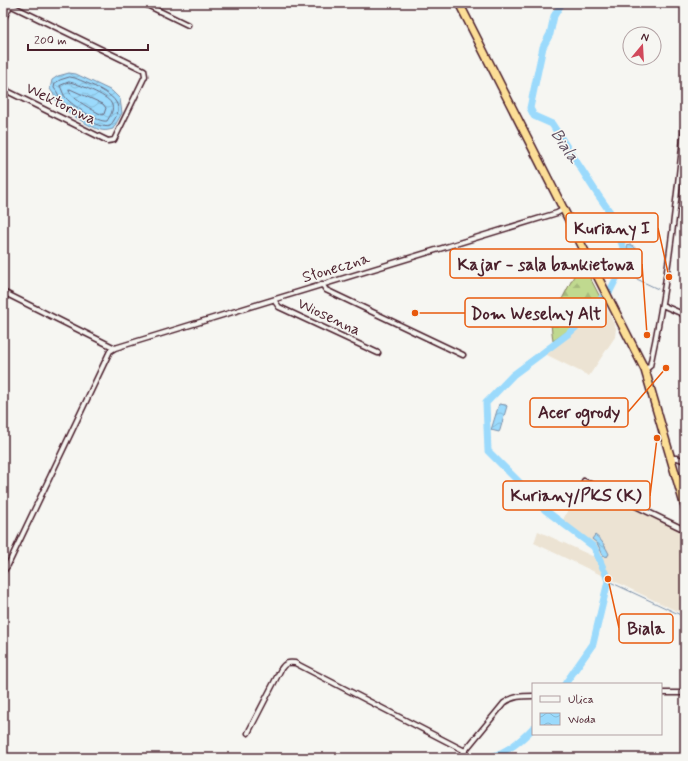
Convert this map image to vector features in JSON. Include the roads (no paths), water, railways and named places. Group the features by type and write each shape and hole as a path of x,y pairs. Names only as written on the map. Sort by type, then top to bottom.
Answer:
{"highway":[{"path":"459,3 645,370 685,508"}],"street":[{"path":"143,3 188,24"},
{"path":"3,20 11,4"},
{"name":"Wektorowa","path":"3,89 108,141 114,140 145,76 144,70 11,4"},
{"path":"645,370 650,366 662,305 685,120"},
{"name":"Słoneczna","path":"115,348 557,213 564,209"},
{"path":"322,284 326,290 463,355"},
{"path":"3,292 115,348"},
{"name":"Wiosenna","path":"274,300 278,306 378,353"},
{"path":"662,305 685,315"},
{"path":"3,572 8,565 110,351 115,348"},
{"path":"671,458 677,458 685,461"},
{"path":"584,481 685,529"},
{"path":"248,733 281,669 285,664 290,662 295,663 465,751"},
{"path":"662,693 685,693"},
{"path":"459,758 504,703 517,696 532,696"}],"water":[{"path":"69,73 76,74 112,91 120,99 122,113 113,129 97,129 72,115 58,103 50,89 52,80 58,76"},
{"path":"630,245 635,247 637,250 639,255 637,260 629,257 627,246"},
{"path":"499,404 507,406 499,432 491,430"},
{"path":"595,535 606,548 609,554 607,557 603,555 597,543 592,539"}],"waterway":[{"name":"Biala","path":"562,3 554,16 550,34 543,47 530,108 534,116 552,124 610,212 626,255 610,291"},
{"path":"620,271 658,289"},
{"name":"Biala","path":"521,484 488,451 486,403 513,375 568,334 592,313 603,296"},
{"name":"Biala","path":"523,486 545,510 594,547 603,568"},
{"name":"Biala","path":"566,683 593,644 608,581 605,572"},
{"path":"608,581 685,617"},
{"name":"Biala","path":"490,758 513,746 532,729"}],"place":[{"name":"Kuriany I","path":"669,277"},
{"name":"Dom Weselny Alt","path":"415,313"},
{"name":"Kajar - sala bankietowa","path":"647,335"},
{"name":"Acer ogrody","path":"666,368"},
{"name":"Kuriany/PKS (K)","path":"657,438"},
{"name":"Biala","path":"608,579"}]}
